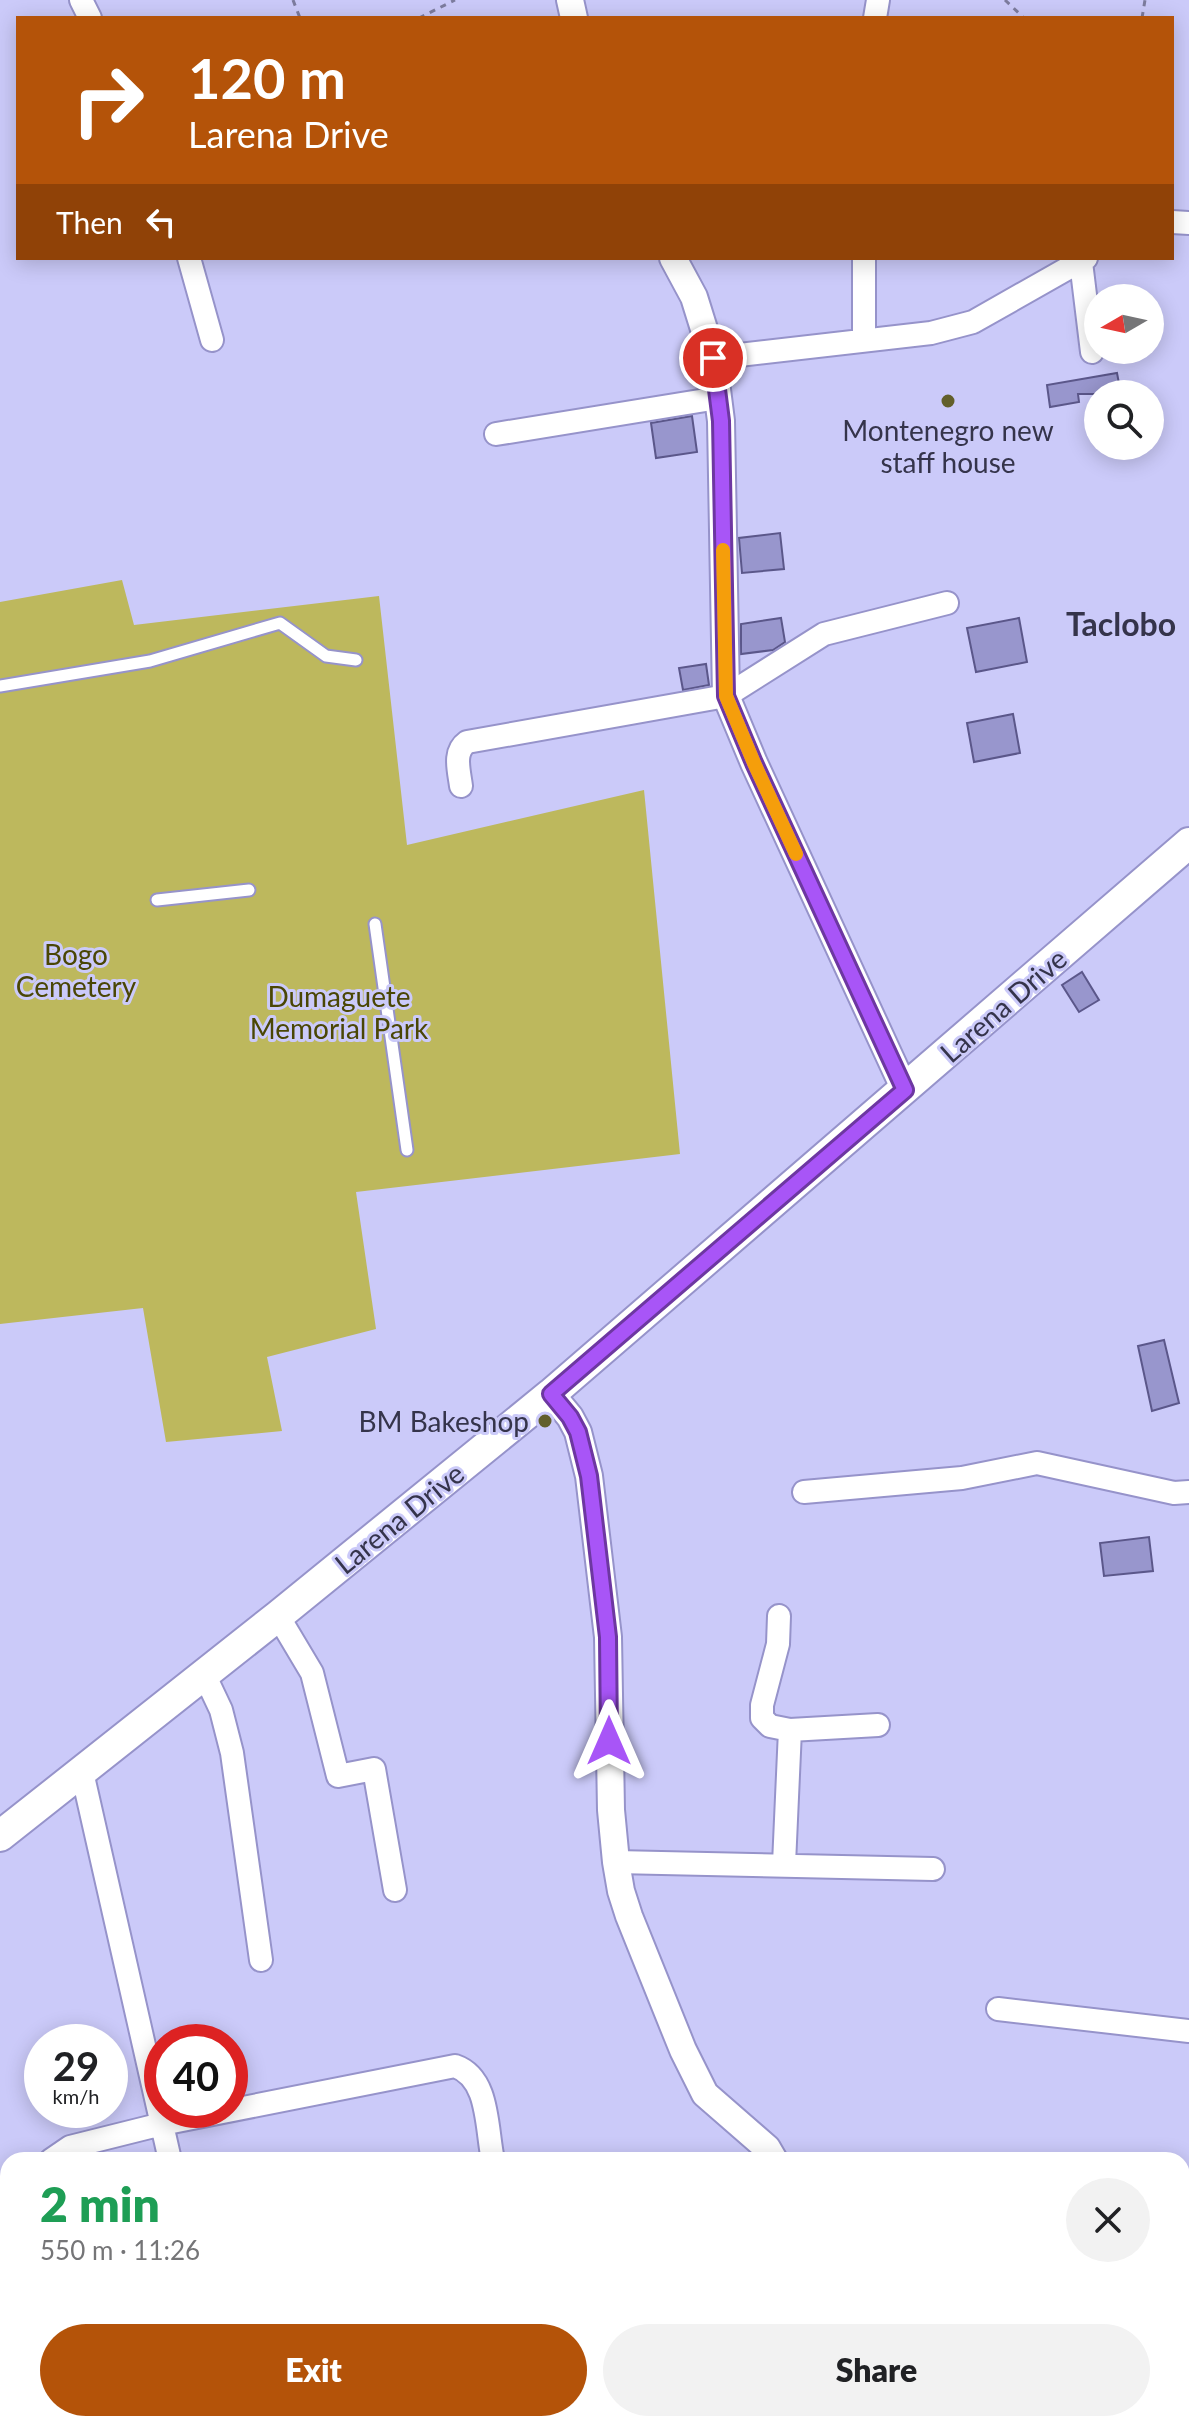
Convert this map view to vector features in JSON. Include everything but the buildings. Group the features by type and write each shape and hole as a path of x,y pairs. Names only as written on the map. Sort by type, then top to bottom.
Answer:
{"main road":[{"name":"Larena Drive","path":"0,1836 551,1394 1189,843"}],"street":[{"path":"190,260 212,340"},
{"path":"674,260 694,297 713,358 721,421 726,696 905,1090"},
{"path":"864,260 864,339"},
{"path":"713,358 864,339 903,338 973,322 1083,260 1085,284"},
{"path":"496,434 718,398"},
{"path":"461,786 458,757 461,746 467,742 726,696 824,634 947,603"},
{"path":"551,1394 578,1432 589,1476 608,1637 609,1770 616,1862 629,1916 695,2075 711,2100 769,2152"},
{"path":"804,1492 962,1478 1037,1463 1174,1493 1189,1492"},
{"path":"278,1616 312,1673 338,1776 374,1769 395,1890"},
{"path":"779,1616 778,1644 762,1705 762,1718 770,1726 790,1730 878,1725"},
{"path":"204,1674 221,1710 232,1753 261,1960"},
{"path":"784,1864 790,1730"},
{"path":"82,1772 144,2045"},
{"path":"616,1862 933,1869"},
{"path":"998,2009 1189,2031"},
{"path":"248,2107 455,2066 466,2070 476,2080 492,2152"},
{"path":"63,2152 70,2147 146,2128"},
{"path":"163,2128 168,2152"}],"lane":[{"path":"0,686 150,661 280,623 326,656 356,660"},
{"path":"157,900 249,890"},
{"path":"375,924 407,1150"}],"path":[{"path":"423,16 455,0"},
{"path":"1005,0 1022,16"}],"green space":[{"name":"Dumaguete Memorial Park","path":"122,580 134,625 379,596 407,845 644,790 680,1154 356,1192 376,1329 267,1357 282,1431 166,1442 143,1308 0,1324 0,602"}],"slow traffic":[{"path":"723,550 726,696 796,854"}],"place":[{"name":"Montenegro new staff house","path":"948,401"},
{"name":"BM Bakeshop","path":"545,1421"}],"district":[{"name":"Taclobo","path":"1121,623"}],"route":[{"path":"609,1741 610,1664 606,1607 589,1476 578,1432 551,1394 905,1090 726,696 721,421 713,358"}],"park label":[{"name":"Bogo Cemetery","path":"76,970"}]}
